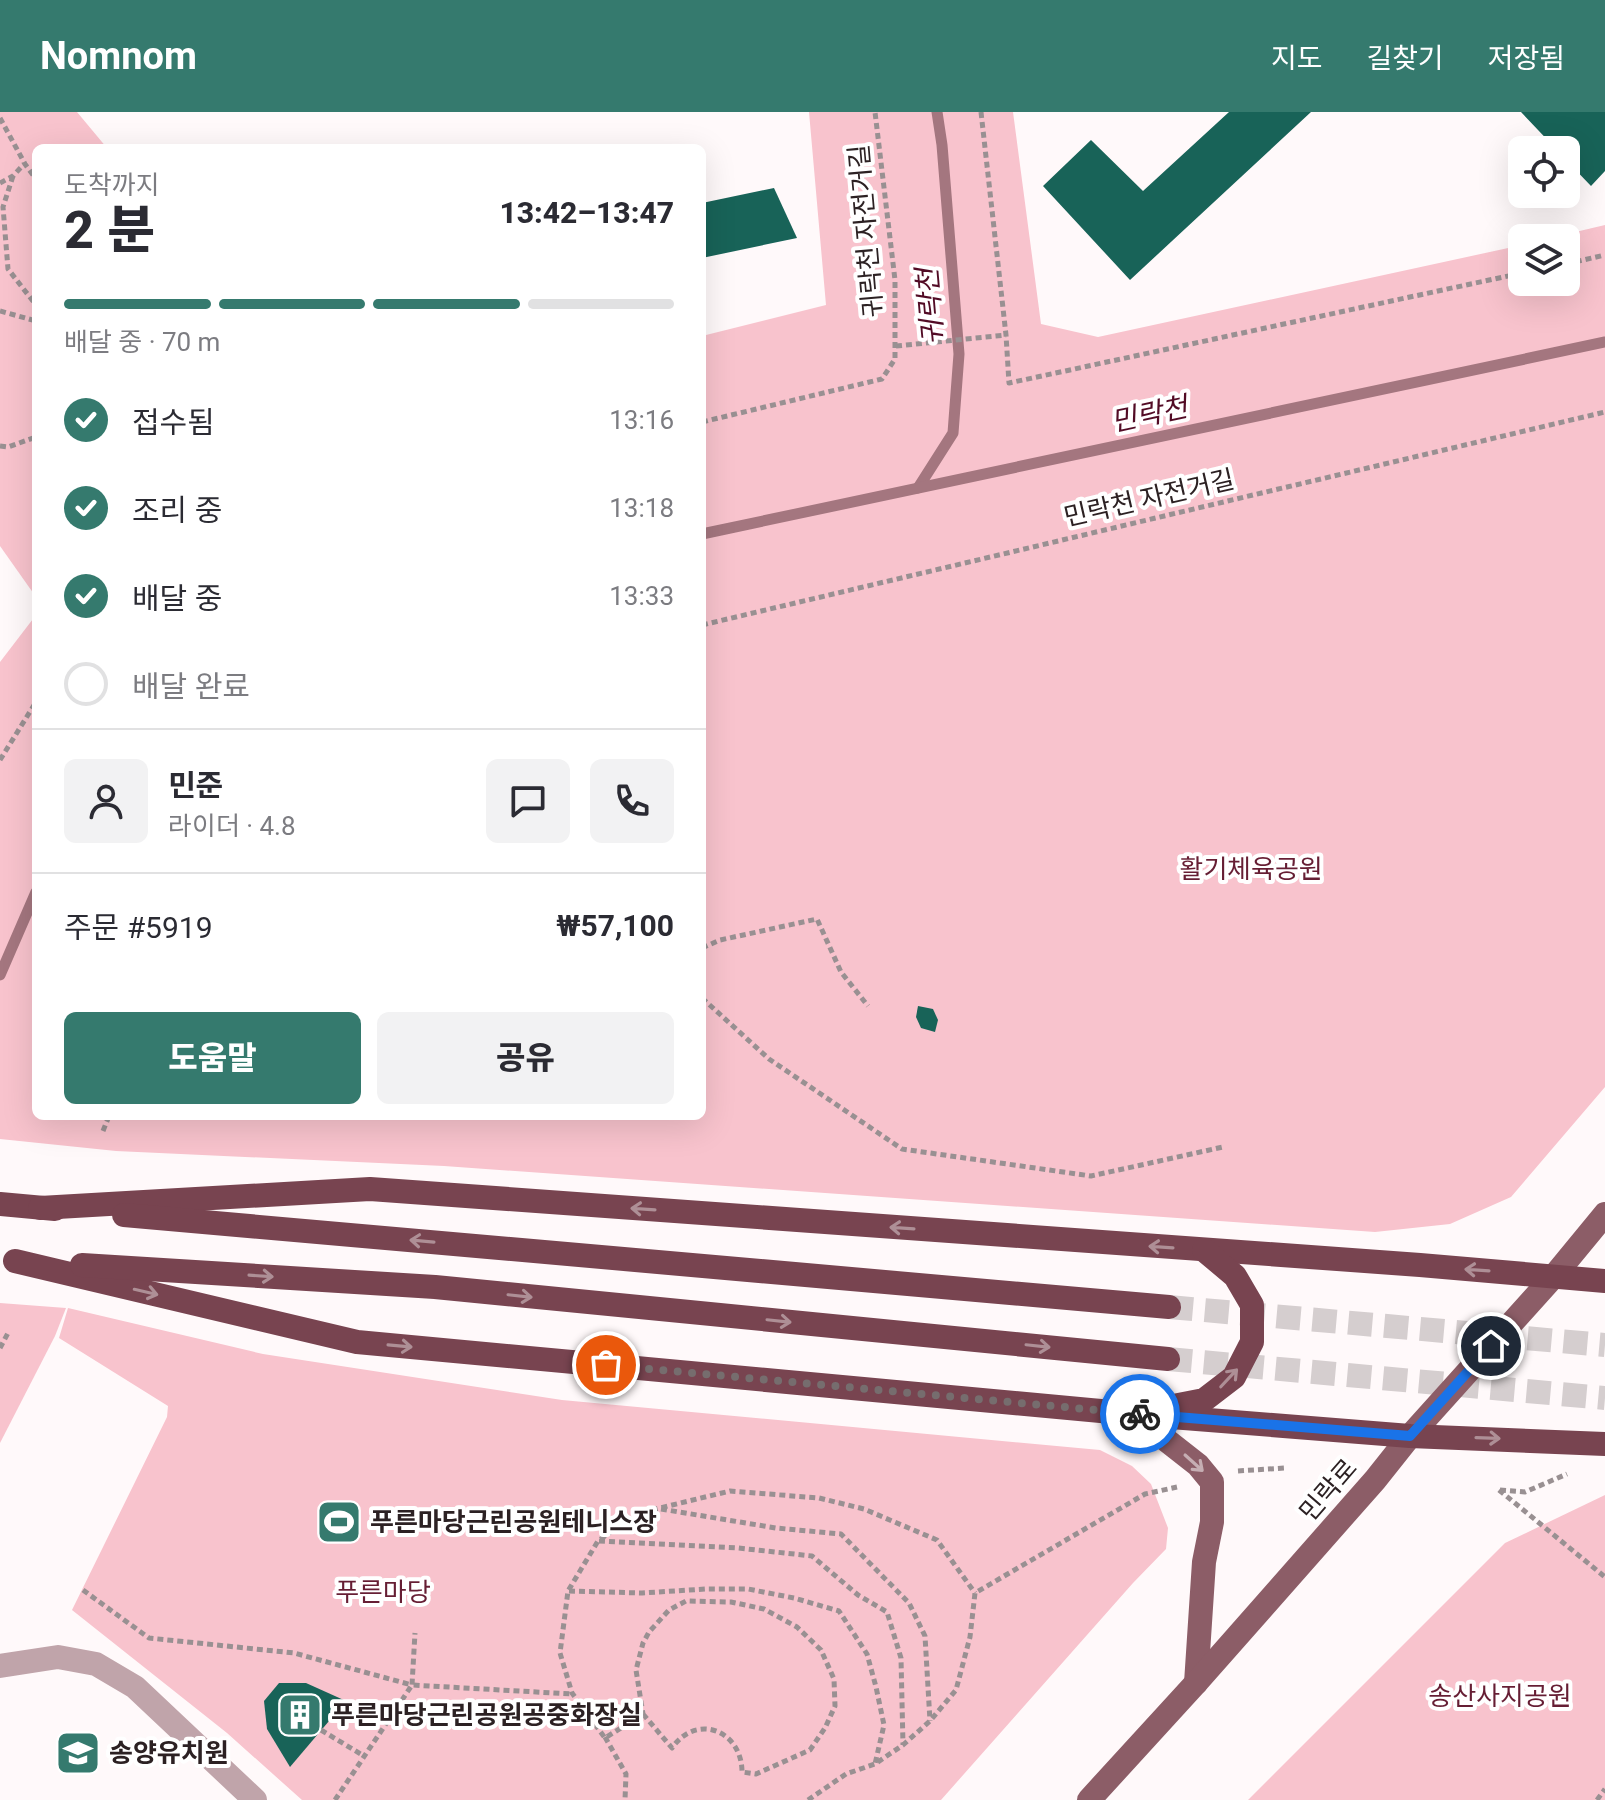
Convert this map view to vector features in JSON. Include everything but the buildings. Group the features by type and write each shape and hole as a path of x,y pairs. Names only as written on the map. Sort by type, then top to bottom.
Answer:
{"highway":[{"path":"40,1208 370,1189 1605,1281"},
{"path":"0,1204 1169,1307"},
{"path":"1133,1414 1204,1400 1234,1377 1252,1342 1252,1305 1235,1276 1204,1250"},
{"path":"8,1260 357,1342 1133,1414 1410,1436 1605,1444"},
{"path":"8,1260 435,1287 1168,1359"}],"main road":[{"name":"민락로","path":"1089,1800 1375,1480 1605,1214"},
{"path":"1133,1414 1198,1465 1212,1482 1212,1522 1204,1562 1196,1683"}],"street":[{"path":"0,1666 58,1657 96,1664 135,1687 255,1800"}],"path":[{"name":"귀락천 자전거길","path":"875,112 895,280 895,346"},
{"path":"981,112 1009,383 1508,276"},
{"path":"0,118 32,174"},
{"path":"0,183 25,164"},
{"path":"13,176 3,207 8,269 32,300"},
{"path":"1580,261 1605,255"},
{"path":"0,311 32,320"},
{"path":"706,421 882,379 895,359 895,346 1006,335"},
{"name":"민락천 자전거길","path":"706,624 1605,412"},
{"path":"0,446 8,447 32,438"},
{"path":"0,760 32,708"},
{"path":"706,946 720,940 817,919 841,972 868,1006"},
{"path":"706,1002 769,1059 902,1149 1091,1176 1223,1147"},
{"path":"103,1131 107,1120"},
{"path":"0,1348 8,1333"},
{"path":"1229,1472 1285,1468"},
{"path":"1579,1468 1525,1492 1499,1490 1605,1577"},
{"path":"975,1593 1145,1494 1180,1486"},
{"path":"625,1800 626,1774 605,1738 572,1693 560,1653 568,1591 598,1541 635,1514 730,1491 819,1498 864,1509 937,1540 975,1593 970,1637 956,1690 930,1721 903,1745 875,1764 846,1774 808,1800"},
{"path":"656,1509 776,1528 841,1534 909,1603 925,1636 930,1721"},
{"path":"598,1541 738,1548 812,1556 858,1595 887,1612 901,1658 903,1745"},
{"path":"568,1591 642,1593 748,1589 839,1611 867,1654 876,1687 884,1725 875,1764"},
{"path":"83,1590 149,1638 294,1653 412,1685 572,1693"},
{"path":"686,1601 731,1602 764,1609 797,1627 821,1650 834,1679 835,1706 810,1750 756,1774 742,1772 742,1761 732,1738 712,1729 695,1730 679,1739 672,1748 643,1714 636,1670 643,1643 669,1610 686,1601"},
{"path":"335,1800 412,1685 415,1633"},
{"path":"605,1738 643,1714"},
{"path":"321,1730 364,1756"},
{"path":"1597,1800 1605,1789"}],"green space":[{"path":"0,112 77,112 104,144 32,144 32,591 0,546"},
{"name":"활기체육공원","path":"809,112 1013,112 1041,324 1098,337 1508,248 1508,296 1580,296 1580,231 1605,225 1605,1087 1511,1197 1450,1224 1375,1232 444,1166 116,1151 0,1139 0,662 32,620 32,1120 706,1120 706,335 826,305"},
{"path":"0,1303 66,1308 55,1336 0,1443"},
{"name":"푸른마당","path":"68,1308 263,1354 562,1400 1100,1450 1132,1466 1151,1484 1168,1528 1166,1549 941,1800 302,1800 227,1733 72,1610 167,1417 168,1406 59,1338"},
{"name":"송산사지공원","path":"1605,1495 1605,1800 1248,1800 1505,1543"}],"waterway":[{"name":"귀락천","path":"918,488 953,433 959,354 937,112"},
{"name":"민락천","path":"706,533 1605,342"},
{"name":"민락천","path":"0,975 32,901"}],"tunnel":[{"path":"1169,1307 1605,1345"},
{"path":"1168,1359 1605,1398"}],"way so far":[{"path":"606,1365 1140,1414"}],"place":[{"name":"푸른마당근린공원테니스장","path":"339,1522"},
{"name":"푸른마당근린공원공중화장실","path":"300,1715"},
{"name":"송양유치원","path":"78,1753"}],"route":[{"path":"1140,1414 1410,1436 1491,1346"}]}
